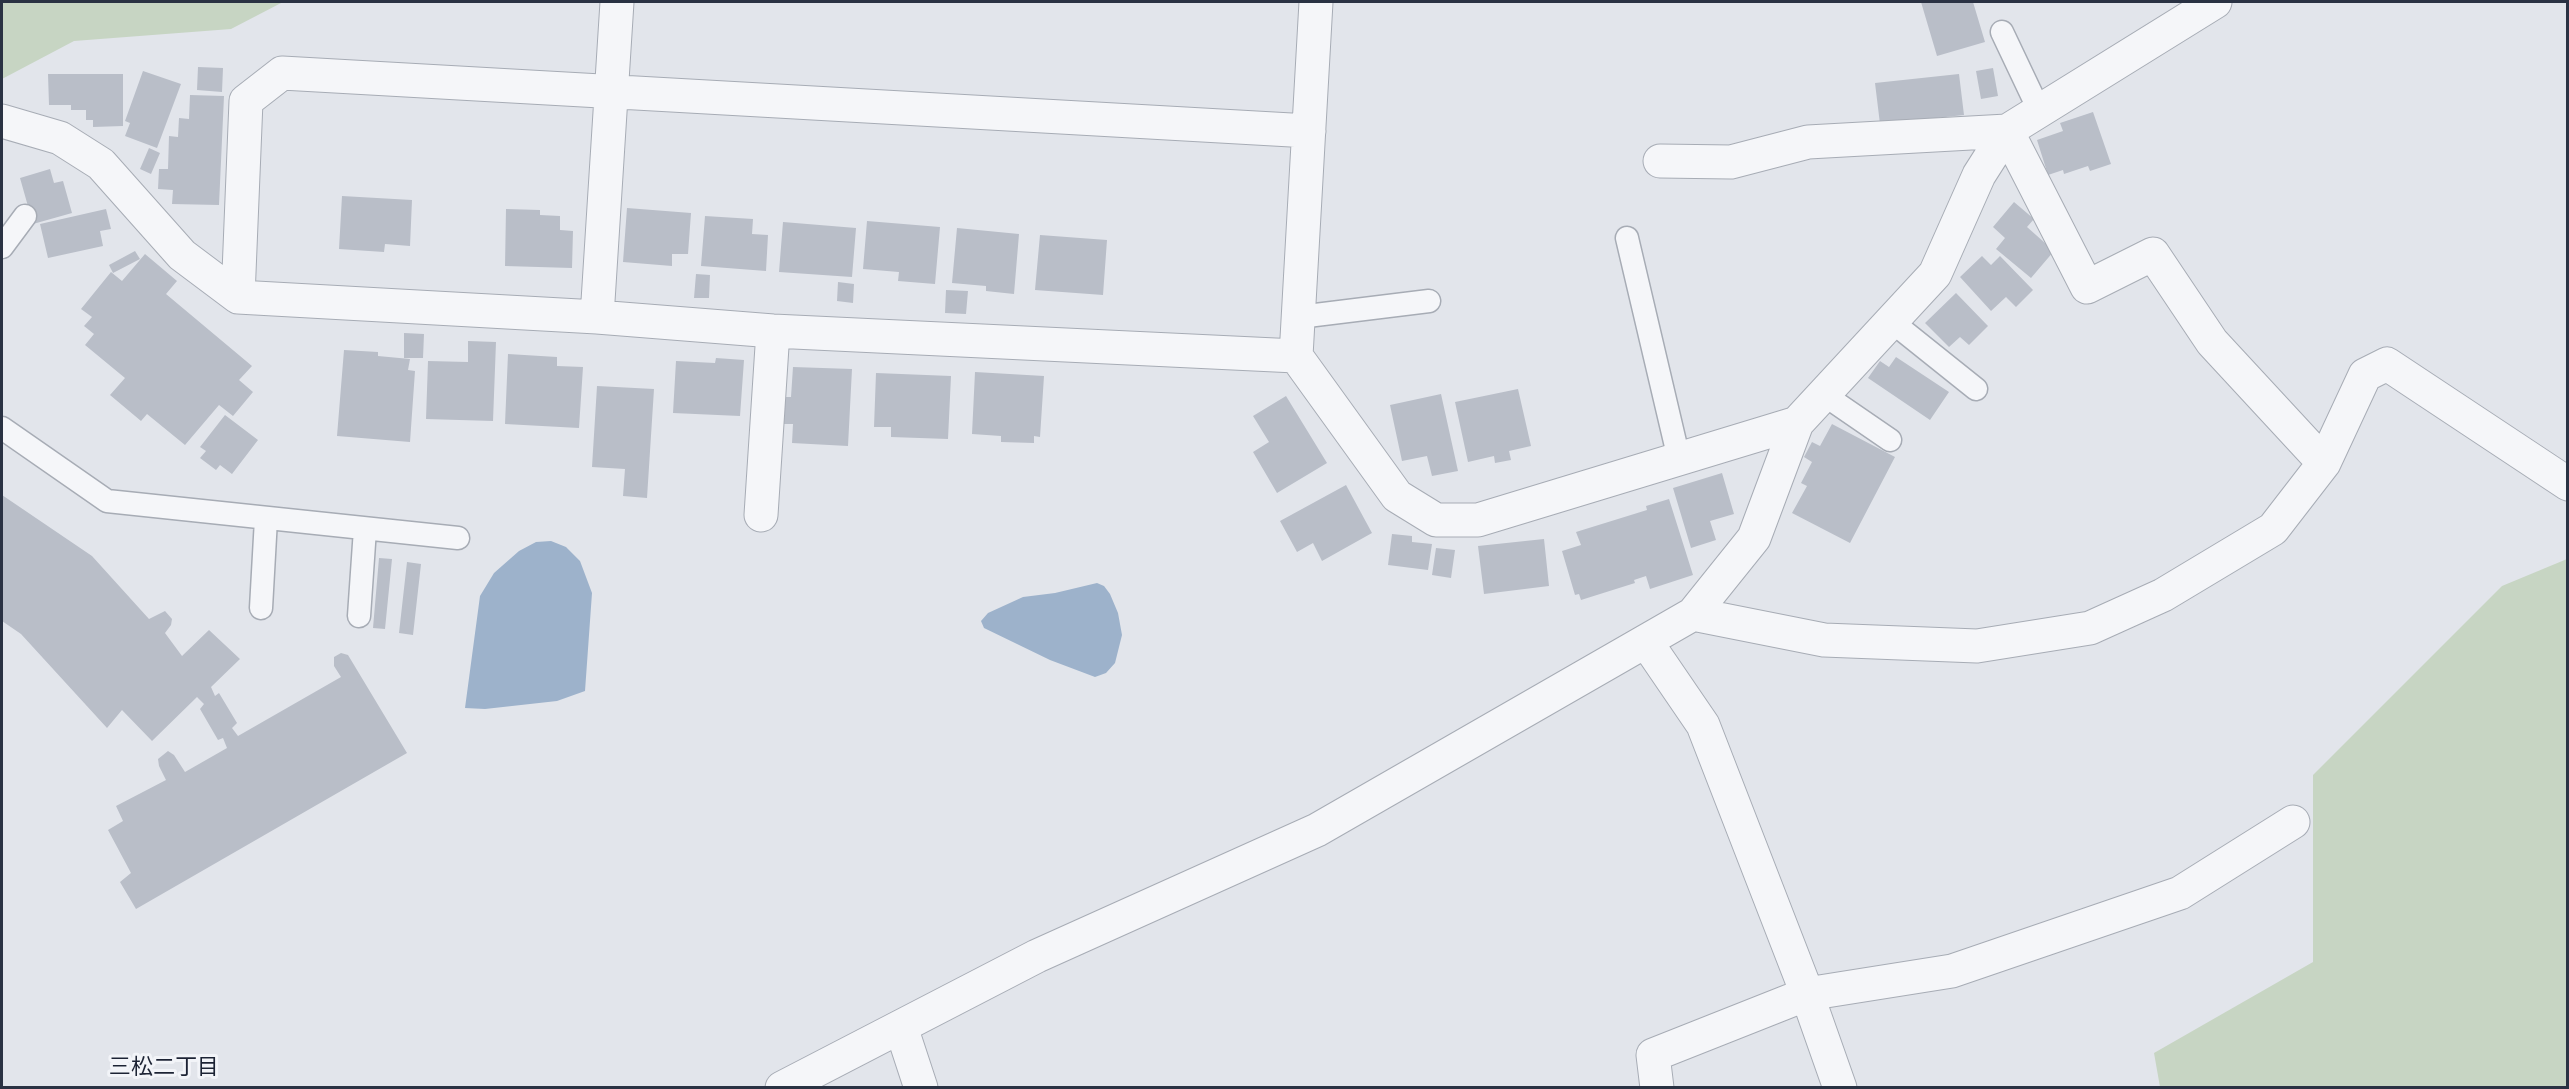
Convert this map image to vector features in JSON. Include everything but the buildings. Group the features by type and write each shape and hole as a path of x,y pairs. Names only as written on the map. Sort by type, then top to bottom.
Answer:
{"street":[{"path":"597,317 617,2"},
{"path":"1316,2 1296,356 1397,495 1436,520 1478,520 1797,423"},
{"path":"782,1088 1037,956 1317,830 1647,643 1693,614 1754,538 1797,423 1935,274 1979,175 2007,131 2215,2"},
{"path":"238,297 246,101 282,74 1310,131"},
{"path":"2,121 60,138 101,164 182,255 238,297 597,317 773,331 1296,356"},
{"path":"1660,161 1731,162 1808,142 2007,131"},
{"path":"2007,131 2087,287 2153,254 2212,342 2324,463"},
{"path":"761,514 773,331"},
{"path":"1693,614 1824,640 1977,646 2090,628 2163,595 2274,529 2324,463 2366,375 2387,364 2568,484"},
{"path":"1647,643 1703,725 1807,994 1840,1088"},
{"path":"1657,1088 1653,1054 1807,994 1952,971 2180,893 2294,822"},
{"path":"901,1027 921,1088"}],"lane":[{"path":"2002,32 2039,110"},
{"path":"2,247 25,216"},
{"path":"1627,238 1679,459"},
{"path":"1299,317 1429,301"},
{"path":"1891,321 1976,389"},
{"path":"1823,394 1890,440"},
{"path":"2,428 107,501 458,538"},
{"path":"261,608 266,519"},
{"path":"359,616 365,529"}],"green space":[{"path":"2,2 283,2 231,29 74,41 2,79"},
{"path":"2567,559 2567,1087 2160,1087 2154,1053 2313,962 2313,775 2502,586"}],"water":[{"path":"551,541 566,547 580,561 592,593 585,691 557,701 485,709 465,708 480,596 494,573 519,551 536,542"},
{"path":"1097,583 1104,586 1110,594 1118,613 1122,635 1115,663 1106,673 1095,677 1050,660 984,628 981,621 988,613 1023,597 1055,593"}],"district":[{"name":"三松二丁目","path":"164,1067"}]}
